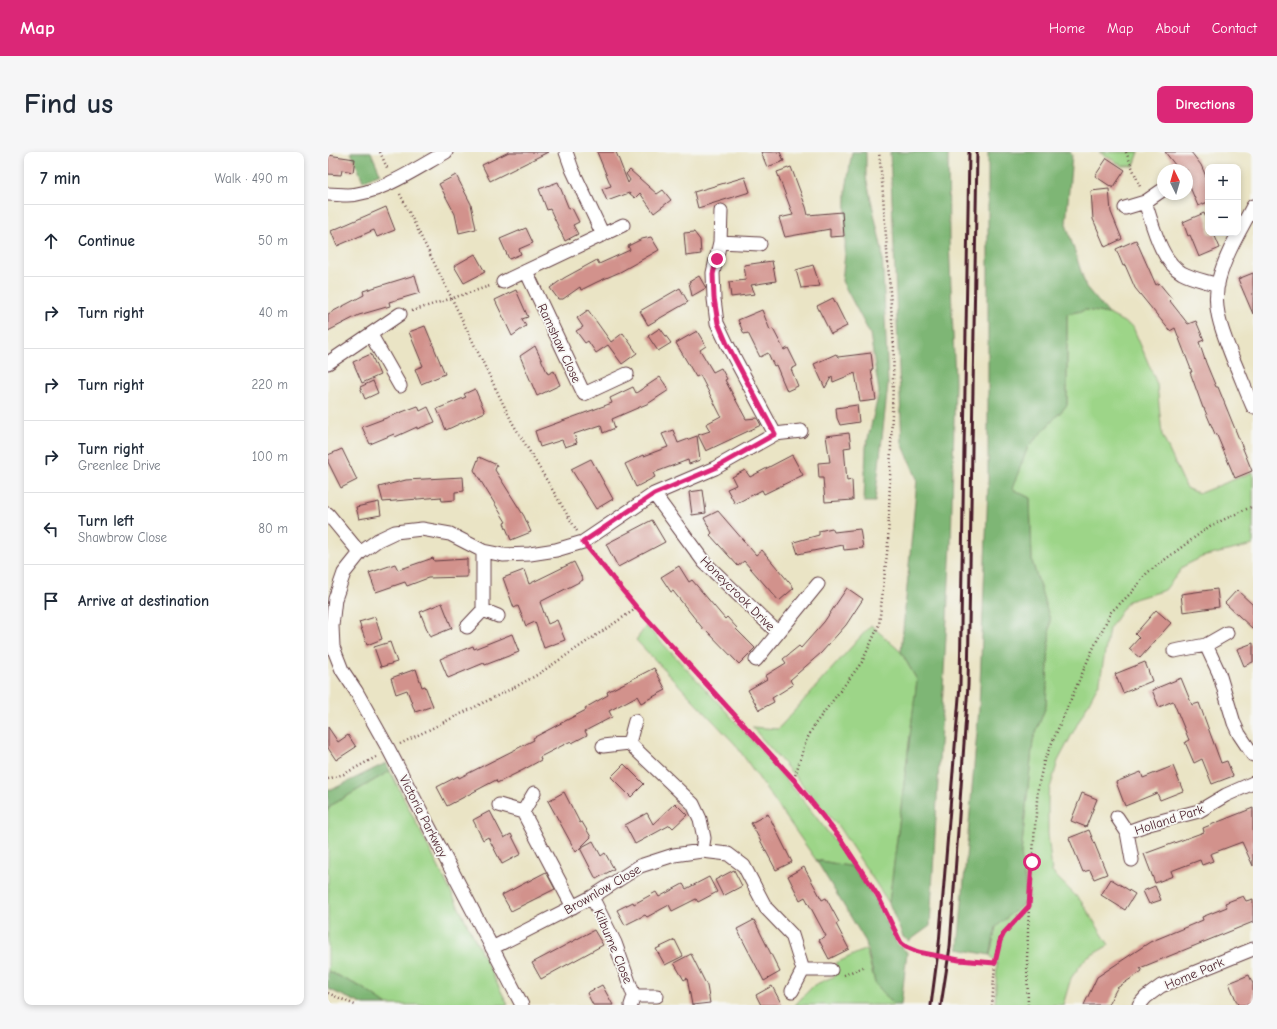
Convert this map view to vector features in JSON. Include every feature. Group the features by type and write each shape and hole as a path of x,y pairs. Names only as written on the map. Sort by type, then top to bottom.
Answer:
{"street":[{"path":"328,194 347,195 368,192 393,182 446,152"},
{"path":"566,152 572,170 603,235"},
{"path":"1125,208 1145,202 1157,194"},
{"path":"1145,202 1161,246 1169,262 1184,274 1218,285"},
{"path":"1253,206 1231,249 1219,278 1217,302 1219,320 1248,378 1253,408"},
{"path":"722,211 720,242 713,274 714,298 718,323 727,344 775,434 801,431"},
{"path":"503,282 623,225"},
{"path":"720,242 760,244"},
{"name":"Ramshaw Close","path":"526,271 584,394 627,374"},
{"path":"328,363 400,314"},
{"path":"371,335 400,386"},
{"name":"Victoria Parkway","path":"522,1005 390,750 356,690 342,670 333,647 330,625 335,599 344,573 360,553 378,540 396,532 422,529 450,534 482,551 503,555 530,554 556,550 583,542 654,494 715,468 775,434"},
{"name":"Honeycrook Drive","path":"654,494 704,562 778,633"},
{"path":"328,514 360,553"},
{"path":"467,627 483,610 482,551"},
{"name":"Honeycrook Drive","path":"756,660 818,584"},
{"path":"483,610 498,616"},
{"path":"1174,651 1206,646 1227,633"},
{"path":"1206,646 1219,673 1234,723 1239,734 1253,755"},
{"path":"629,743 636,721"},
{"path":"603,746 629,743"},
{"path":"629,743 692,804 700,819 704,838 702,851"},
{"name":"Holland Park","path":"1127,832 1149,824 1199,811 1226,795 1253,783"},
{"path":"524,812 534,793"},
{"path":"499,804 524,812 573,907"},
{"name":"Holland Park","path":"1117,817 1127,832 1132,860"},
{"name":"Brownlow Close","path":"492,948 592,897 640,866 674,855 702,851 728,854 744,866 766,908 792,935 803,970"},
{"name":"Kilburne Close","path":"592,897 615,943 633,1000 657,996"},
{"name":"Home Park","path":"1139,1005 1146,997 1161,986 1253,949"},
{"path":"792,991 803,970 831,970"}],"path":[{"path":"380,152 393,182 512,422 583,542 637,608 794,780 840,838 878,896 901,943 918,952 959,960 995,963"},
{"path":"794,780 806,741 812,729 862,662 879,625 888,544 894,347 882,181 878,152"},
{"path":"1126,152 1145,202"},
{"path":"400,314 503,282"},
{"path":"1028,1005 1027,959 1029,906 1038,787 1044,761 1091,653 1111,612 1131,594 1148,573 1210,526 1253,506"},
{"path":"328,779 344,774 524,682 637,608"},
{"path":"992,1005 995,963 1000,941 1004,933 1029,906"},
{"path":"328,993 355,1005"}],"green space":[{"path":"351,152 371,152 380,173 363,181"},
{"path":"852,152 866,152 866,177 882,250 888,384 875,502 864,502 866,447 879,392 870,334 842,281 845,254 846,190"},
{"path":"890,152 948,152 949,240 955,381 951,545 930,926 909,941 903,937 889,903 917,680 901,652 917,479 902,443"},
{"path":"988,152 1070,152 1072,155 1066,224 1086,287 1109,314 1086,310 1067,314 1067,405 1028,447 1012,489 1030,498 1032,561 1050,620 1046,706 1033,740 1021,854 1027,900 996,927 990,955 958,949 979,709 988,488"},
{"path":"1099,152 1139,152 1134,166 1123,166"},
{"path":"1086,310 1109,314 1133,327 1157,384 1162,435 1186,487 1192,491 1200,493 1253,472 1253,545 1202,557 1184,566 1165,590 1128,601 1109,629 1100,681 1058,761 1048,795 1048,834 1052,872 1081,901 1109,945 1085,959 1071,978 1063,1005 995,1005 997,964 990,955 996,927 1027,900 1021,854 1033,740 1046,706 1050,620 1032,561 1030,498 1011,489 1028,447 1067,405 1067,314"},
{"path":"871,625 901,652 917,680 889,903 838,826 752,727 778,729"},
{"path":"646,626 780,772 830,835 853,867 816,860 735,744 636,640"},
{"path":"386,763 390,771 332,805 328,810 328,789 333,789"},
{"path":"390,771 508,1005 387,1005 361,987 328,971 328,810 332,805"},
{"path":"816,860 853,867 873,896 897,944 907,952 901,1005 894,1005 875,983 866,942"},
{"path":"866,949 875,983 894,1005 795,1005 814,985 835,976 836,963"},
{"path":"328,971 361,987 387,1005 364,1005 328,989"}],"building":[{"path":"509,152 548,152 490,181 482,165"},
{"path":"597,152 616,152 628,183 630,180 626,174 630,170 657,194 663,190 671,200 654,213 640,193 635,198 629,193 607,201 602,189 611,186"},
{"path":"761,152 780,152 784,161 767,167"},
{"path":"1165,152 1191,152 1201,165 1205,174 1205,203 1198,206 1193,194 1193,164 1174,164"},
{"path":"328,155 355,159 353,172 342,170 341,175 328,174"},
{"path":"1107,158 1125,170 1113,188 1095,176"},
{"path":"791,167 808,215 842,212 844,236 830,237 830,229 785,237 779,218 793,215 777,172"},
{"path":"456,175 471,204 476,229 459,233 455,214 439,184"},
{"path":"745,177 750,192 698,208 694,192"},
{"path":"558,182 569,209 572,208 579,222 573,225 578,234 565,241 550,209 547,210 539,189"},
{"path":"1109,189 1111,212 1122,239 1105,247 1093,219 1091,191"},
{"path":"386,207 395,230 377,237 374,230 337,246 331,231"},
{"path":"1204,213 1205,236 1215,236 1220,248 1199,257 1190,235 1188,236 1183,222"},
{"path":"526,228 533,243 519,249 521,254 509,259 500,239"},
{"path":"694,232 700,240 701,254 686,256 684,233"},
{"path":"651,237 659,250 620,272 581,290 580,287 563,299 558,299 550,288 564,278 597,260 599,264 630,250 628,246 642,239"},
{"path":"1136,240 1156,285 1159,283 1172,299 1170,301 1188,324 1196,321 1204,340 1199,342 1206,363 1216,387 1218,387 1252,471 1235,478 1216,433 1215,434 1203,408 1190,372 1192,372 1175,328 1170,331 1135,288 1125,265 1123,266 1116,249"},
{"path":"475,254 485,272 464,283 454,266"},
{"path":"772,261 776,281 751,285 755,294 731,297 729,282 746,280 744,265"},
{"path":"813,265 820,286 801,288 796,270"},
{"path":"1253,273 1253,314 1238,279"},
{"path":"415,275 420,293 389,302 390,306 359,315 328,331 328,314 364,295 363,291"},
{"path":"699,276 706,288 692,296 689,282"},
{"path":"680,288 688,302 648,325 640,311"},
{"path":"516,290 528,317 522,319 526,326 512,336 495,300"},
{"path":"833,298 847,326 831,334 817,306"},
{"path":"588,310 611,342 623,333 637,353 622,364 608,345 596,353 588,341 585,343 576,331 583,327 577,318"},
{"path":"762,310 770,330 773,329 784,350 788,348 797,366 791,369 798,386 787,391 776,365 774,366 768,353 760,357 748,333 744,334 738,320"},
{"path":"425,326 445,374 421,384 415,369 423,366 409,332"},
{"path":"660,328 671,343 658,351 648,336"},
{"path":"697,331 706,346 700,350 713,372 721,368 727,379 725,380 746,419 757,418 761,425 706,451 698,435 710,431 706,424 721,416 700,375 696,377 676,343"},
{"path":"535,346 548,374 554,371 560,385 537,396 520,356"},
{"path":"871,353 873,369 871,369 876,400 860,402 855,373 833,382 832,376 825,388 814,364 836,354 838,357"},
{"path":"371,354 380,375 362,383 353,362"},
{"path":"660,377 669,390 649,403 612,419 615,428 603,433 601,425 574,434 577,443 565,447 562,440 540,447 535,431 612,403 610,398 633,387 636,393"},
{"path":"373,381 378,393 365,399 360,387"},
{"path":"475,389 485,412 446,430 437,409 466,397 464,394"},
{"path":"857,405 859,422 840,425 837,418 836,408"},
{"path":"418,406 420,411 428,407 435,422 417,429 417,427 395,437 394,434 370,444 362,427"},
{"path":"673,430 678,443 697,436 700,460 689,464 688,460 653,473 655,477 636,487 625,464 644,455 668,447 662,434"},
{"path":"849,433 851,447 844,448 847,481 852,480 853,500 825,502 823,478 819,478 818,463 830,462 826,436"},
{"path":"342,449 357,480 341,488 328,462 328,455"},
{"path":"792,455 803,475 764,494 762,490 735,504 727,489 736,485 732,477 745,470 750,477"},
{"path":"479,457 497,465 495,470 524,516 531,532 511,540 504,523 506,522 474,470"},
{"path":"591,459 613,499 596,509 571,469"},
{"path":"463,477 464,491 455,492 455,500 442,501 441,497 383,502 379,487 406,480"},
{"path":"703,490 706,513 692,515 689,492"},
{"path":"379,502 381,515 359,519 356,507"},
{"path":"718,511 756,555 762,550 794,588 779,601 744,561 738,566 710,535 712,533 704,518"},
{"path":"652,520 665,542 618,567 606,544"},
{"path":"832,528 834,532 860,529 863,548 844,550 843,545 798,554 794,542 819,535 819,531"},
{"path":"433,558 434,561 467,559 467,577 428,578 407,586 405,582 376,592 369,573 395,564 398,570"},
{"path":"574,562 583,580 540,602 548,624 557,620 565,640 544,648 535,622 526,626 518,606 514,608 503,578 524,570 529,584"},
{"path":"679,566 689,582 692,580 725,619 727,617 737,628 736,629 755,648 739,664 705,629 704,630 673,591 671,592 661,577"},
{"path":"847,588 863,599 846,625 821,653 790,680 793,685 772,698 774,702 759,710 748,690 767,679 765,676 786,663 783,659 799,646 801,648 824,622"},
{"path":"1217,589 1219,607 1183,612 1181,594"},
{"path":"1237,590 1253,605 1253,629 1225,603"},
{"path":"442,603 452,628 430,637 420,612"},
{"path":"1156,610 1171,623 1140,658 1129,649 1139,638 1135,634"},
{"path":"375,617 382,639 367,645 359,622"},
{"path":"512,634 519,652 485,665 484,663 448,678 440,659 473,646 474,649"},
{"path":"390,642 397,662 381,667 374,647"},
{"path":"1253,643 1253,662 1244,666 1237,649"},
{"path":"1145,662 1152,681 1123,693 1115,674"},
{"path":"654,668 666,690 641,703 637,696 609,711 612,717 585,731 587,735 572,743 571,741 540,757 541,760 523,770 497,783 496,780 447,806 437,787 458,776 459,778 534,740 533,738 586,710 585,708 608,695 607,692"},
{"path":"416,669 422,687 425,686 433,706 415,712 407,690 396,694 391,678"},
{"path":"1181,678 1192,705 1199,703 1221,763 1227,761 1233,776 1212,784 1202,759 1194,763 1185,742 1189,740 1173,701 1159,707 1152,690"},
{"path":"328,727 338,742 348,735 356,747 336,760 328,748"},
{"path":"624,764 644,784 631,797 611,777"},
{"path":"1173,766 1183,791 1160,800 1157,793 1125,806 1116,782 1141,772 1143,778"},
{"path":"564,792 580,823 582,822 591,837 576,852 548,801"},
{"path":"1082,793 1097,799 1086,827 1071,821"},
{"path":"675,803 687,815 673,828 670,825 635,844 625,825 647,813 653,824"},
{"path":"1253,808 1253,866 1242,842 1210,854 1213,861 1202,865 1200,860 1171,871 1173,876 1155,883 1144,854 1204,832 1203,828"},
{"path":"490,811 504,838 511,834 521,854 502,864 488,837 483,840 473,820"},
{"path":"768,814 792,862 776,870 751,823"},
{"path":"1089,830 1107,874 1094,879 1090,870 1083,872 1069,838"},
{"path":"593,841 601,856 605,853 614,869 596,879 580,848"},
{"path":"804,867 822,900 826,898 839,922 836,924 849,949 829,959 819,940 826,936 805,897 800,900 788,876"},
{"path":"734,870 742,886 723,896 715,880"},
{"path":"546,872 555,889 511,911 502,895"},
{"path":"709,877 717,892 698,902 696,899 672,911 669,905 647,917 645,915 625,925 617,910 633,902 634,904 656,892 659,897 683,884 686,889"},
{"path":"1111,879 1135,894 1125,910 1101,895"},
{"path":"1155,886 1161,900 1149,904 1143,891"},
{"path":"1243,896 1246,901 1253,899 1253,922 1140,968 1142,971 1117,988 1108,1005 1084,1005 1097,977 1150,942 1203,920 1202,917 1227,907 1225,903"},
{"path":"754,920 780,972 764,981 737,929"},
{"path":"594,930 603,945 541,979 532,963"},
{"path":"675,940 683,956 665,965 656,949"},
{"path":"691,954 707,986 710,1003 692,1005 687,978 684,980 674,963"},
{"path":"1249,975 1253,984 1253,1005 1238,1005 1229,983"},
{"path":"602,985 613,1005 593,1005 587,993"},
{"path":"772,986 782,1005 761,1005 756,995"}],"railway":[{"path":"931,1005 939,944 960,685 969,152"},
{"path":"941,1005 950,947 968,685 977,152"}],"route":[{"path":"717,259 713,274 714,298 718,323 727,344 775,434 715,468 654,494 583,542 637,608 794,780 840,838 878,896 898,938 906,947 918,952 959,960 995,963 1000,941 1004,933 1029,906 1032,862"}]}
